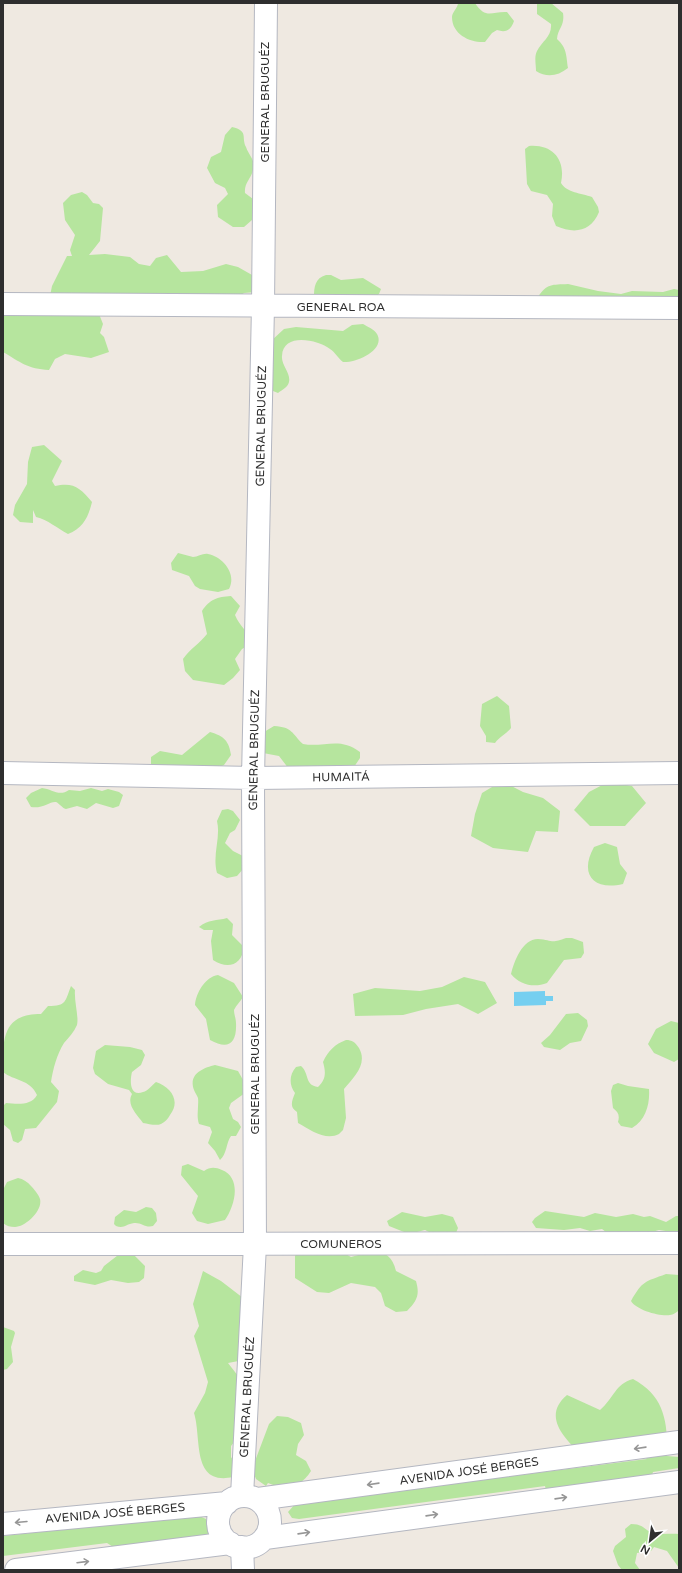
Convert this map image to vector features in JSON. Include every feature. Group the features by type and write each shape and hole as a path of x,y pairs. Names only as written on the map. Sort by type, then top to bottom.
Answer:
{"street":[{"name":"GENERAL BRUGUÉZ","path":"242,1499 256,1245 253,778 263,306 266,3"},
{"name":"GENERAL ROA","path":"3,304 679,308"},
{"name":"HUMAITÁ","path":"3,773 253,778 679,773"},
{"name":"COMUNEROS","path":"3,1244 256,1245 679,1243"},
{"name":"AVENIDA JOSÉ BERGES","path":"3,1524 242,1499 679,1442"},
{"path":"16,1570 236,1545 252,1546 265,1538 679,1482"},
{"path":"242,1570 236,1545 221,1534 218,1523 219,1516 242,1499 264,1504 270,1517 270,1525 265,1538"}],"green space":[{"path":"458,3 475,3 483,11 490,14 507,12 514,21 508,30 497,30 492,33 485,42 474,41 463,37 455,29 452,15"},
{"path":"537,3 551,3 563,13 563,21 557,39 564,49 568,68 560,73 544,75 536,71 536,53 548,36 551,28 551,24 537,14"},
{"path":"232,127 243,132 247,150 254,163 245,193 253,199 257,209 252,220 244,227 233,227 218,217 217,205 228,194 225,188 215,183 207,168 211,157 221,152 225,135"},
{"path":"529,146 545,148 556,155 561,167 561,183 571,191 592,197 598,207 599,212 596,219 591,224 581,230 569,230 556,226 552,216 553,204 547,195 531,191 527,184 525,149"},
{"path":"82,192 87,195 93,203 99,204 103,208 100,241 89,255 105,254 130,257 139,264 150,266 156,258 167,255 181,272 203,271 226,264 238,267 259,279 256,292 244,293 225,306 97,309 103,324 100,333 104,337 109,352 91,358 65,354 55,359 49,370 30,367 19,362 3,352 3,303 50,296 52,286 67,256 72,256 70,250 75,235 65,220 63,203 71,195"},
{"path":"331,275 341,280 363,278 381,289 379,294 375,297 314,297 314,290 317,281 322,276"},
{"path":"558,284 568,284 598,291 621,294 632,291 663,292 674,289 679,290 679,306 538,297 547,287"},
{"path":"363,324 376,332 379,340 374,350 362,358 349,362 343,362 332,350 318,343 302,340 294,341 284,348 282,356 283,363 289,375 288,384 278,393 273,391 269,386 271,341 284,329 296,327 343,331 352,325"},
{"path":"44,445 62,461 52,481 55,486 67,485 76,487 92,502 89,513 84,522 78,529 68,534 48,522 36,517 33,510 33,523 20,522 13,515 15,505 27,484 28,462 32,447"},
{"path":"178,553 193,557 208,554 219,559 230,572 231,583 229,589 218,592 200,589 195,586 189,576 172,570 171,563"},
{"path":"231,596 240,606 235,615 253,643 242,649 235,659 240,670 224,685 193,680 185,671 183,659 207,634 202,611 214,599"},
{"path":"497,696 509,706 511,728 495,743 486,742 486,736 480,726 482,704"},
{"path":"274,726 289,729 303,744 318,745 338,743 352,747 360,752 360,758 354,767 289,769 279,756 263,753 264,732"},
{"path":"210,732 222,737 229,746 231,755 224,765 213,770 151,768 151,757 160,751 182,755"},
{"path":"502,781 523,792 543,798 560,811 558,832 536,831 528,852 493,848 471,836 475,814 482,793"},
{"path":"608,782 632,786 646,803 625,826 590,826 574,810 589,792"},
{"path":"42,788 59,793 69,790 80,791 91,788 102,791 108,789 119,792 123,795 119,806 113,808 96,803 87,809 77,806 66,809 56,802 39,807 31,807 26,798 31,793"},
{"path":"228,809 233,811 240,820 235,830 230,833 225,843 233,851 243,856 244,868 237,876 227,878 217,873 215,860 218,834 217,821 222,810"},
{"path":"605,843 617,847 620,864 627,873 623,884 613,886 604,885 592,878 589,872 588,865 594,847"},
{"path":"227,918 233,924 232,935 244,947 243,953 237,962 224,965 213,960 211,941 213,930 204,930 199,927 209,921"},
{"path":"572,938 583,942 584,953 581,958 564,960 547,983 532,985 523,983 511,974 514,963 527,943 538,939 554,941"},
{"path":"218,975 234,983 243,997 234,1010 236,1023 235,1036 230,1043 226,1045 210,1040 206,1019 195,1005 199,991 205,982 213,976"},
{"path":"464,977 485,982 497,1003 478,1014 458,1004 426,1009 403,1015 355,1016 353,994 375,988 420,991 442,987"},
{"path":"71,986 75,990 77,1025 64,1043 54,1067 51,1082 59,1091 57,1102 36,1128 25,1129 22,1140 18,1143 13,1141 10,1130 3,1124 3,1106 6,1103 27,1103 34,1099 37,1095 26,1083 3,1072 3,1050 7,1031 11,1024 18,1019 28,1015 41,1014 48,1006 62,1004 66,999"},
{"path":"578,1013 587,1020 588,1026 581,1041 570,1043 560,1050 544,1047 541,1043 550,1035 566,1014"},
{"path":"671,1021 679,1023 679,1059 674,1062 654,1053 648,1044 656,1029"},
{"path":"346,1040 350,1040 356,1044 359,1048 362,1059 356,1075 344,1089 346,1118 343,1130 334,1136 318,1134 298,1123 297,1112 292,1106 295,1093 291,1083 292,1073 296,1067 301,1066 304,1069 309,1082 318,1087 325,1076 323,1062 325,1058 335,1046"},
{"path":"105,1045 130,1047 142,1050 145,1055 141,1065 132,1072 132,1087 135,1092 143,1092 156,1082 166,1087 170,1091 173,1095 175,1105 164,1122 157,1125 143,1123 131,1106 130,1102 132,1094 129,1090 108,1084 95,1074 93,1068 96,1051"},
{"path":"215,1065 238,1071 247,1087 245,1093 231,1103 229,1108 233,1119 238,1122 241,1127 236,1136 231,1136 224,1155 220,1160 208,1143 212,1132 210,1127 199,1124 198,1098 194,1091 193,1084 193,1080 198,1073"},
{"path":"618,1083 649,1089 648,1106 644,1116 637,1125 632,1128 621,1126 618,1122 618,1114 613,1108 611,1091 613,1085"},
{"path":"188,1164 204,1171 210,1168 222,1170 232,1179 235,1193 234,1200 225,1220 208,1224 197,1221 192,1213 198,1196 181,1175 182,1166"},
{"path":"18,1178 27,1182 34,1189 40,1199 40,1204 32,1218 24,1224 12,1227 3,1223 3,1190 7,1182"},
{"path":"146,1207 152,1208 156,1213 157,1221 153,1226 136,1223 121,1227 114,1224 115,1217 124,1210 136,1212"},
{"path":"545,1211 584,1217 595,1213 616,1217 633,1214 644,1217 650,1216 666,1222 676,1216 679,1216 679,1233 659,1230 648,1233 611,1236 602,1229 590,1231 580,1228 564,1230 536,1228 532,1222"},
{"path":"402,1212 425,1217 442,1214 453,1217 458,1228 456,1233 435,1235 425,1230 409,1234 389,1226 387,1221"},
{"path":"322,1241 351,1257 366,1253 379,1252 389,1257 396,1271 416,1281 418,1290 417,1298 407,1311 396,1312 385,1306 381,1293 375,1287 351,1283 329,1293 317,1292 295,1278 295,1256 301,1245"},
{"path":"122,1252 133,1254 145,1266 144,1278 139,1282 128,1283 111,1280 95,1285 74,1281 74,1276 83,1270 96,1273 101,1271 104,1266"},
{"path":"203,1271 221,1281 247,1301 249,1359 228,1363 242,1381 238,1437 231,1446 231,1457 237,1466 233,1477 220,1478 210,1474 204,1468 194,1413 205,1393 208,1382 194,1336 199,1326 193,1304"},
{"path":"666,1274 679,1275 678,1311 671,1315 661,1315 643,1310 631,1301 642,1285"},
{"path":"3,1327 14,1331 15,1333 11,1347 13,1362 7,1369 3,1370"},
{"path":"633,1379 644,1386 658,1402 667,1432 667,1456 679,1457 679,1468 653,1472 651,1478 546,1490 545,1486 299,1519 292,1518 288,1512 296,1503 647,1459 638,1453 582,1455 563,1434 556,1419 556,1411 560,1403 567,1395 600,1410 622,1384"},
{"path":"277,1416 288,1417 301,1423 304,1435 298,1444 296,1455 306,1461 311,1471 302,1481 287,1487 281,1487 268,1483 266,1486 256,1479 252,1469 269,1424"},
{"path":"197,1515 206,1519 207,1523 215,1525 211,1536 118,1550 107,1543 3,1556 3,1536"},
{"path":"631,1524 642,1526 648,1531 654,1533 679,1534 679,1568 667,1551 654,1547 651,1551 637,1553 635,1563 640,1570 622,1570 618,1565 613,1551 615,1546 626,1537 625,1529"}],"water":[{"path":"545,991 545,996 553,996 553,1001 546,1001 546,1005 514,1006 514,992"}]}
